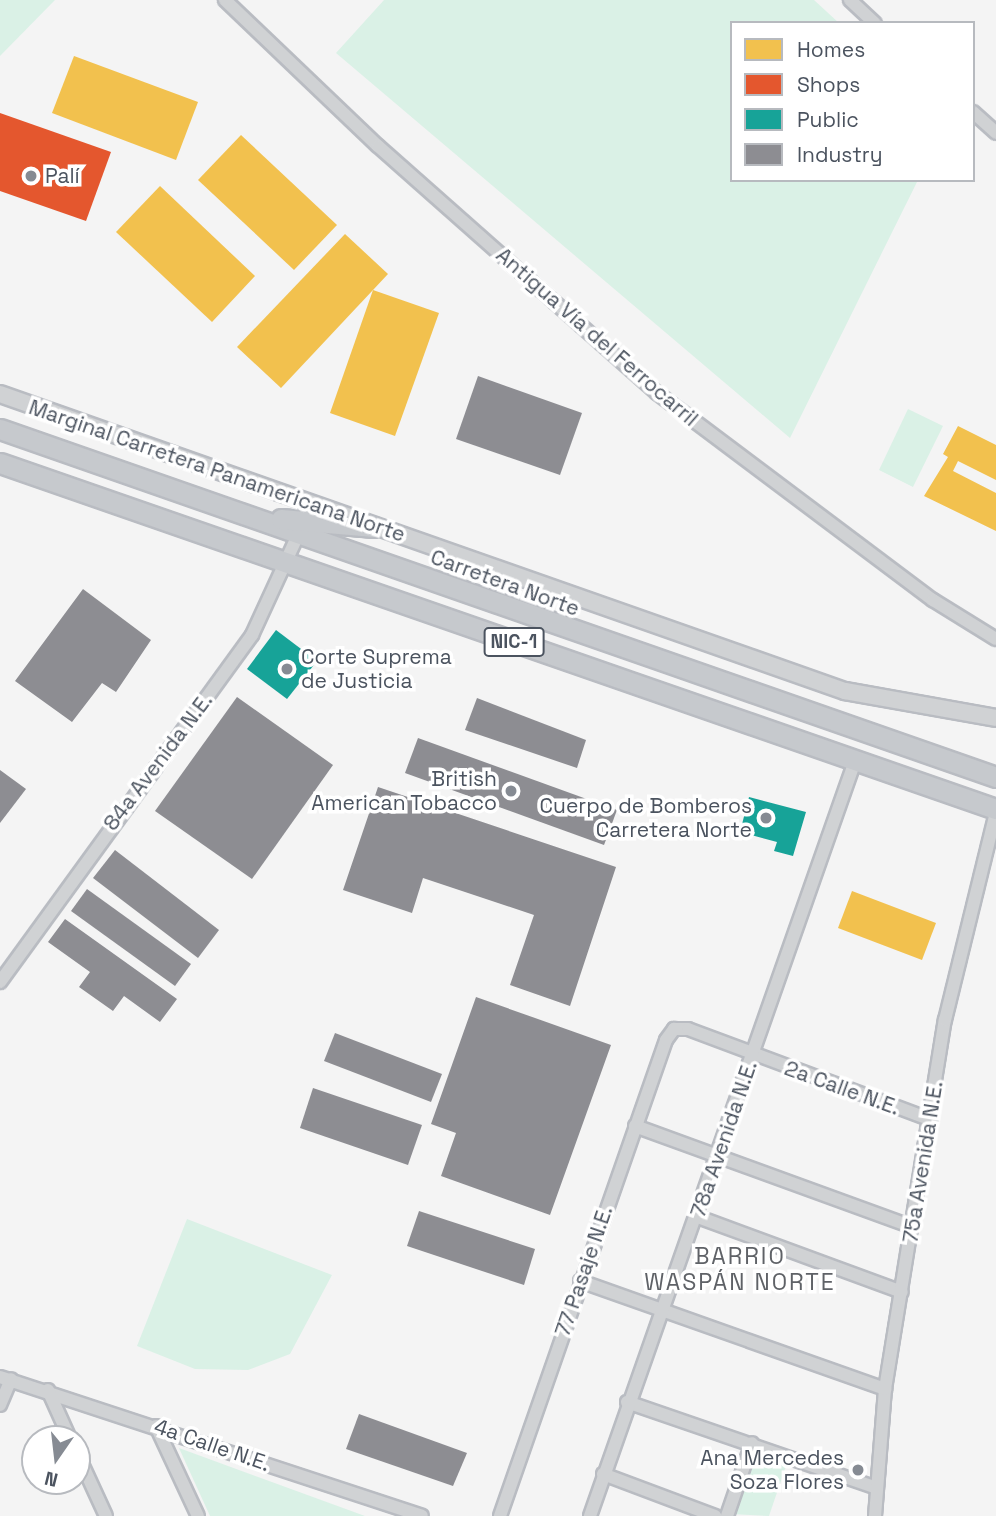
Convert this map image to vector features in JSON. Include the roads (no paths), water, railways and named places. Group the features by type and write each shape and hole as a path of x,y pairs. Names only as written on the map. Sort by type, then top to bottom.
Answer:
{"highway":[{"name":"Carretera Norte","path":"0,429 996,777"},
{"name":"NIC-1","path":"0,463 996,811"},
{"path":"259,518 374,527"}],"street":[{"name":"Antigua Vía del Ferrocarril","path":"225,0 378,146 657,393 933,600 996,639"},
{"path":"850,0 873,21"},
{"path":"975,114 996,133"},
{"name":"Marginal Carretera Panamericana Norte","path":"0,394 845,691 913,707 996,718"},
{"name":"84a Avenida N.E.","path":"0,982 252,635 299,533"},
{"name":"78a Avenida N.E.","path":"590,1516 627,1402 698,1217 855,761"},
{"name":"75a Avenida N.E.","path":"875,1516 885,1389 931,1120 945,1020 996,811"},
{"name":"2a Calle N.E.","path":"674,1029 688,1029 752,1056 931,1120"},
{"name":"77 Pasaje N.E.","path":"500,1516 635,1126 666,1040 674,1029"},
{"path":"635,1126 720,1154 912,1227"},
{"path":"698,1217 902,1292"},
{"path":"580,1281 885,1389"},
{"path":"0,1405 6,1378"},
{"name":"4a Calle N.E.","path":"6,1378 422,1516"},
{"path":"48,1390 64,1425"},
{"path":"627,1402 877,1488"},
{"path":"156,1426 198,1516"},
{"path":"727,1516 752,1443"},
{"path":"603,1474 715,1516"},
{"path":"91,1483 106,1516"}],"place":[{"name":"Palí","path":"31,176"},
{"name":"Corte Suprema de Justicia","path":"287,669"},
{"name":"British American Tobacco","path":"511,791"},
{"name":"Cuerpo de Bomberos Carretera Norte","path":"766,818"},
{"name":"Ana Mercedes Soza Flores","path":"858,1470"}],"district":[{"name":"BARRIO WASPÁN NORTE","path":"740,1269"}]}
